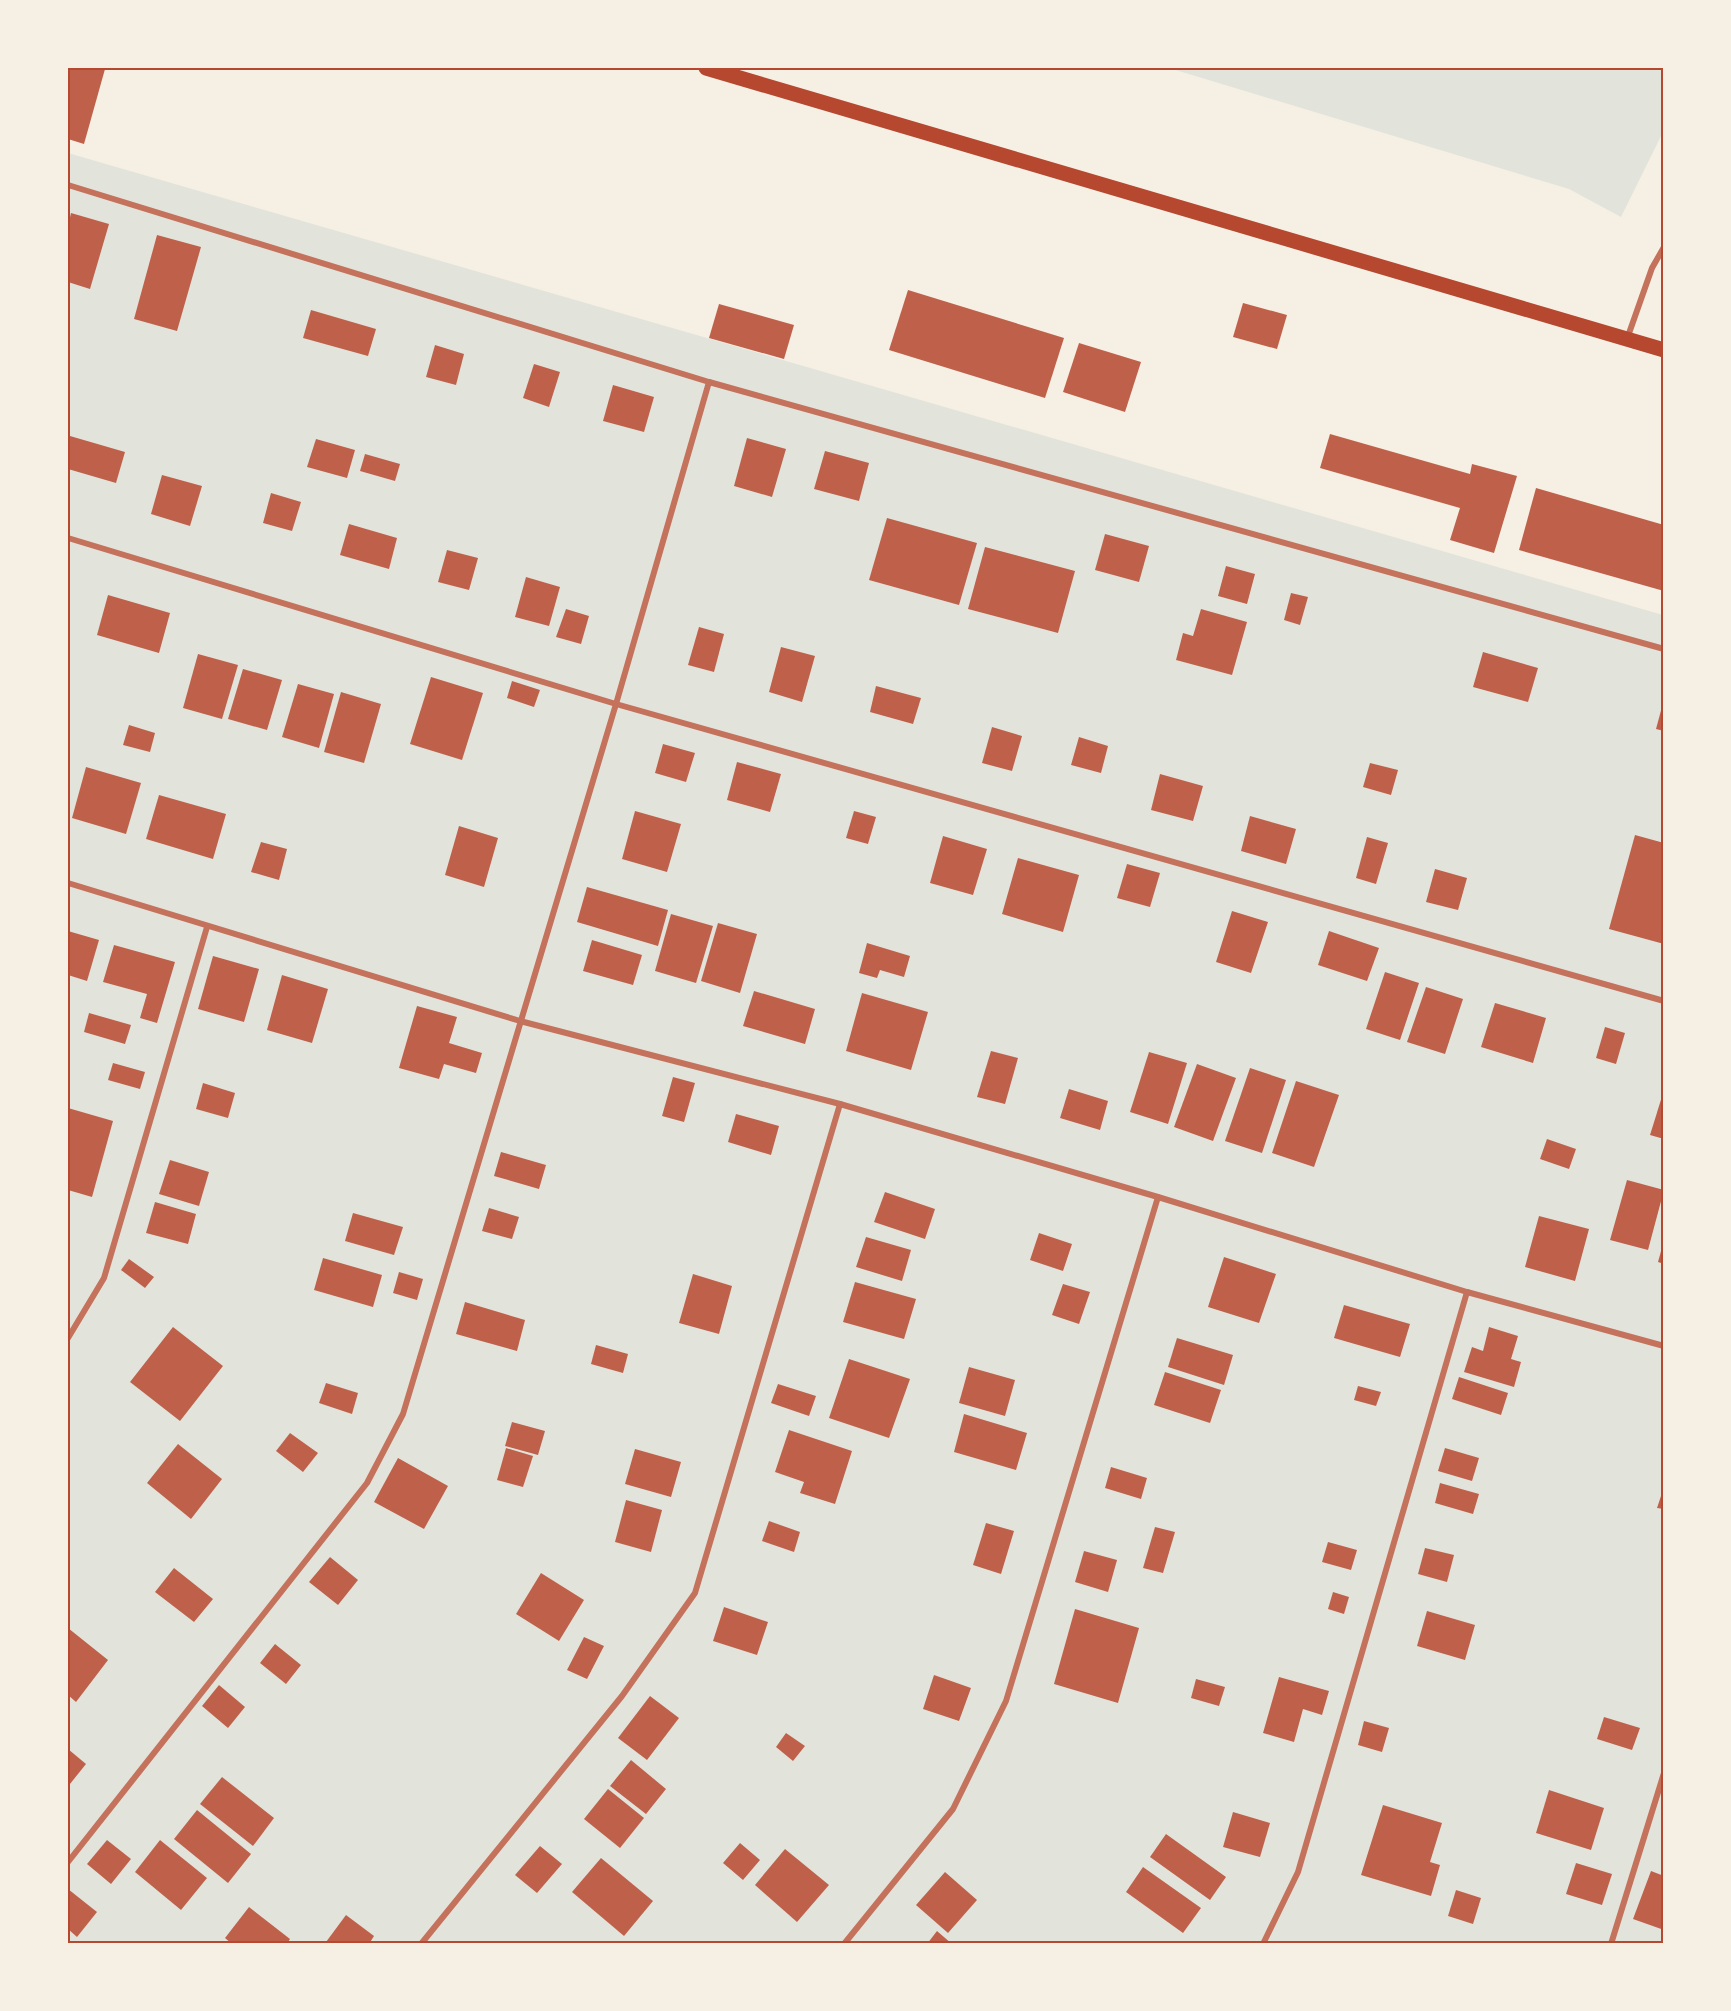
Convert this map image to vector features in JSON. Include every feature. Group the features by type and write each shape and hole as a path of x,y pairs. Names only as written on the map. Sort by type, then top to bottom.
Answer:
{"main road":[{"path":"706,68 1664,350"}],"street":[{"path":"68,185 709,382 1664,649"},
{"path":"1627,339 1652,268 1664,247"},
{"path":"68,1862 367,1484 403,1414 616,704 709,382"},
{"path":"68,538 616,704 1664,1001"},
{"path":"68,883 520,1021 840,1104 1158,1197 1467,1292 1664,1346"},
{"path":"68,1338 104,1278 207,927"},
{"path":"421,1944 622,1696 695,1593 840,1104"},
{"path":"844,1944 953,1809 1006,1701 1158,1197"},
{"path":"1263,1944 1298,1872 1467,1292"},
{"path":"1611,1944 1664,1773"}],"shaded area":[{"path":"1169,68 1663,68 1663,132 1621,217 1569,189"},
{"path":"68,153 1663,615 1663,1943 68,1943"}],"building":[{"path":"68,68 105,69 84,144 68,139"},
{"path":"71,213 109,224 90,289 68,282 68,226"},
{"path":"157,235 201,247 177,331 134,319"},
{"path":"908,290 1064,338 1045,398 889,350"},
{"path":"1243,303 1287,315 1277,349 1233,337"},
{"path":"719,304 794,325 784,359 709,338"},
{"path":"311,310 376,329 368,356 303,338"},
{"path":"1079,343 1141,362 1125,412 1063,392"},
{"path":"435,345 464,354 456,385 426,377"},
{"path":"534,364 560,372 549,407 523,398"},
{"path":"613,385 654,397 644,432 603,421"},
{"path":"1330,434 1470,474 1472,464 1517,476 1494,553 1450,540 1460,508 1320,468"},
{"path":"70,436 125,452 116,483 68,469"},
{"path":"747,438 786,449 772,497 734,486"},
{"path":"316,439 355,450 347,478 307,467"},
{"path":"825,451 869,463 859,501 814,489"},
{"path":"365,454 400,464 395,481 360,471"},
{"path":"162,475 202,486 190,526 151,514"},
{"path":"1536,488 1664,525 1664,591 1519,550"},
{"path":"271,493 301,502 292,531 263,523"},
{"path":"887,518 977,543 959,605 869,580"},
{"path":"349,524 397,538 389,569 340,555"},
{"path":"1105,534 1149,546 1139,582 1095,570"},
{"path":"985,547 1075,571 1058,633 968,609"},
{"path":"447,550 478,558 469,590 438,582"},
{"path":"1226,566 1255,574 1247,604 1218,596"},
{"path":"526,577 560,587 549,626 515,617"},
{"path":"1291,593 1308,597 1300,625 1284,620"},
{"path":"108,595 170,613 159,653 97,635"},
{"path":"566,609 589,616 581,644 556,637"},
{"path":"1201,609 1247,622 1232,675 1176,660 1183,633 1193,636"},
{"path":"699,627 724,634 714,672 688,665"},
{"path":"781,647 815,656 802,702 769,692"},
{"path":"1483,652 1538,668 1528,702 1473,687"},
{"path":"198,654 238,665 222,719 183,708"},
{"path":"243,669 282,680 267,730 228,719"},
{"path":"431,677 483,693 462,760 410,744"},
{"path":"512,681 540,690 534,707 507,698"},
{"path":"298,684 334,694 319,748 282,737"},
{"path":"876,686 921,698 913,724 870,712"},
{"path":"341,692 381,704 364,763 324,752"},
{"path":"1664,704 1664,731 1656,729"},
{"path":"129,725 155,733 150,752 123,745"},
{"path":"992,727 1022,736 1012,771 982,763"},
{"path":"1079,737 1108,746 1101,773 1071,765"},
{"path":"663,744 695,753 686,782 655,773"},
{"path":"737,762 781,774 770,812 727,800"},
{"path":"1370,763 1398,770 1391,795 1363,787"},
{"path":"86,767 141,783 126,834 72,818"},
{"path":"1160,774 1203,786 1193,821 1151,810"},
{"path":"159,795 226,814 213,859 146,839"},
{"path":"635,811 681,824 667,872 622,859"},
{"path":"854,811 876,817 868,844 846,838"},
{"path":"1250,816 1296,829 1286,864 1241,851"},
{"path":"459,826 498,838 484,887 445,875"},
{"path":"1635,835 1664,843 1664,944 1609,929"},
{"path":"943,836 987,849 973,895 930,883"},
{"path":"1367,837 1388,843 1376,884 1356,878"},
{"path":"261,842 287,849 279,880 251,872"},
{"path":"1018,858 1079,875 1063,932 1002,914"},
{"path":"1127,864 1160,873 1150,907 1117,898"},
{"path":"1435,869 1467,878 1458,910 1426,902"},
{"path":"587,887 668,910 658,946 577,922"},
{"path":"1232,911 1268,922 1251,973 1216,962"},
{"path":"671,914 713,926 696,983 655,971"},
{"path":"718,923 757,934 740,993 701,981"},
{"path":"68,931 99,940 87,981 68,975"},
{"path":"1329,931 1379,948 1367,981 1318,965"},
{"path":"592,940 642,955 633,985 583,971"},
{"path":"867,943 910,956 904,977 880,970 877,978 859,973"},
{"path":"114,945 175,962 157,1023 140,1018 147,994 103,982"},
{"path":"213,956 259,969 244,1022 198,1009"},
{"path":"1385,972 1419,983 1400,1040 1366,1029"},
{"path":"282,975 328,989 312,1043 267,1030"},
{"path":"1426,987 1463,999 1445,1054 1407,1042"},
{"path":"754,991 815,1009 805,1044 743,1026"},
{"path":"862,993 928,1012 911,1070 846,1051"},
{"path":"1495,1003 1546,1018 1533,1063 1481,1047"},
{"path":"417,1006 457,1017 449,1043 482,1053 476,1073 444,1064 439,1079 399,1068"},
{"path":"89,1013 131,1025 125,1044 84,1032"},
{"path":"1605,1027 1625,1033 1616,1064 1596,1058"},
{"path":"991,1051 1018,1058 1005,1104 977,1097"},
{"path":"1149,1052 1187,1063 1168,1124 1130,1112"},
{"path":"113,1063 145,1072 140,1089 108,1080"},
{"path":"1197,1064 1236,1078 1213,1141 1174,1127"},
{"path":"1250,1068 1286,1080 1262,1153 1225,1141"},
{"path":"673,1077 695,1083 684,1122 662,1116"},
{"path":"1296,1081 1339,1095 1314,1167 1272,1153"},
{"path":"203,1083 235,1093 228,1118 196,1109"},
{"path":"1069,1089 1108,1101 1100,1130 1060,1118"},
{"path":"1664,1090 1664,1139 1650,1135"},
{"path":"68,1108 113,1121 92,1197 68,1190"},
{"path":"736,1114 779,1126 771,1155 728,1142"},
{"path":"1547,1139 1576,1149 1569,1169 1540,1159"},
{"path":"501,1152 546,1165 539,1189 494,1176"},
{"path":"170,1160 209,1172 199,1206 159,1194"},
{"path":"1627,1180 1664,1190 1648,1250 1610,1240"},
{"path":"885,1192 935,1209 925,1239 874,1222"},
{"path":"155,1202 196,1214 188,1244 146,1233"},
{"path":"489,1208 519,1217 512,1239 482,1231"},
{"path":"353,1213 403,1227 394,1255 345,1241"},
{"path":"1539,1216 1589,1229 1575,1281 1525,1267"},
{"path":"1039,1233 1072,1244 1063,1271 1030,1260"},
{"path":"866,1237 911,1250 902,1281 856,1267"},
{"path":"1664,1244 1664,1264 1658,1262"},
{"path":"1224,1257 1276,1274 1259,1323 1208,1307"},
{"path":"323,1258 382,1275 373,1307 314,1290"},
{"path":"129,1259 154,1277 145,1288 121,1270"},
{"path":"399,1272 423,1279 417,1300 393,1293"},
{"path":"693,1274 732,1286 719,1334 679,1323"},
{"path":"855,1282 916,1299 904,1339 843,1322"},
{"path":"1063,1284 1090,1292 1079,1324 1052,1315"},
{"path":"465,1302 525,1320 517,1351 456,1334"},
{"path":"1344,1305 1410,1324 1400,1357 1334,1338"},
{"path":"173,1327 223,1366 180,1421 130,1382"},
{"path":"1489,1327 1518,1336 1511,1359 1521,1362 1514,1387 1464,1372 1472,1347 1483,1351"},
{"path":"1177,1338 1233,1355 1224,1385 1168,1367"},
{"path":"596,1345 628,1354 623,1373 591,1364"},
{"path":"849,1359 910,1379 889,1438 829,1418"},
{"path":"969,1367 1015,1380 1005,1416 959,1403"},
{"path":"1165,1372 1221,1390 1210,1423 1154,1405"},
{"path":"1459,1377 1508,1393 1501,1415 1452,1399"},
{"path":"326,1383 358,1393 352,1414 319,1403"},
{"path":"778,1384 816,1396 809,1416 771,1403"},
{"path":"1358,1386 1381,1392 1376,1406 1354,1400"},
{"path":"964,1414 1027,1433 1016,1470 954,1452"},
{"path":"512,1422 545,1431 538,1455 505,1446"},
{"path":"789,1430 852,1451 835,1504 800,1493 804,1482 775,1472"},
{"path":"290,1433 318,1453 303,1472 276,1451"},
{"path":"178,1444 222,1479 191,1519 147,1483"},
{"path":"506,1448 533,1456 523,1487 497,1480"},
{"path":"1445,1448 1479,1458 1472,1481 1438,1471"},
{"path":"635,1449 681,1462 671,1497 625,1484"},
{"path":"398,1458 448,1486 424,1529 374,1502"},
{"path":"1111,1467 1147,1478 1141,1499 1105,1488"},
{"path":"1440,1483 1479,1494 1473,1514 1435,1503"},
{"path":"1664,1490 1664,1509 1657,1508"},
{"path":"626,1500 662,1510 651,1552 615,1542"},
{"path":"769,1521 800,1532 794,1552 762,1541"},
{"path":"986,1523 1014,1531 1001,1574 973,1565"},
{"path":"1155,1527 1175,1532 1163,1573 1143,1568"},
{"path":"1328,1542 1357,1550 1351,1570 1322,1562"},
{"path":"1425,1548 1454,1555 1447,1582 1418,1574"},
{"path":"1084,1551 1117,1560 1108,1592 1075,1582"},
{"path":"330,1557 358,1580 338,1605 309,1582"},
{"path":"174,1568 213,1599 194,1622 155,1592"},
{"path":"541,1573 584,1600 559,1641 516,1614"},
{"path":"1333,1592 1349,1597 1344,1614 1328,1609"},
{"path":"724,1607 768,1622 757,1655 713,1641"},
{"path":"1075,1609 1139,1628 1118,1703 1054,1684"},
{"path":"1427,1611 1475,1625 1465,1660 1417,1646"},
{"path":"68,1628 108,1660 76,1702 68,1695"},
{"path":"584,1637 604,1646 587,1679 567,1670"},
{"path":"275,1644 301,1665 286,1684 260,1663"},
{"path":"934,1675 971,1688 959,1721 923,1709"},
{"path":"1279,1677 1329,1691 1322,1715 1303,1709 1294,1742 1263,1733"},
{"path":"1196,1679 1225,1687 1219,1706 1191,1698"},
{"path":"219,1685 245,1707 228,1728 202,1706"},
{"path":"650,1696 679,1718 647,1760 618,1738"},
{"path":"1604,1717 1640,1728 1632,1750 1597,1739"},
{"path":"1364,1721 1389,1728 1382,1752 1358,1745"},
{"path":"786,1733 805,1746 793,1761 776,1747"},
{"path":"68,1749 86,1764 70,1784 68,1782"},
{"path":"631,1760 666,1789 646,1814 610,1786"},
{"path":"222,1777 274,1818 253,1846 200,1804"},
{"path":"608,1789 644,1818 620,1848 584,1819"},
{"path":"1549,1790 1604,1808 1591,1850 1536,1833"},
{"path":"1383,1805 1442,1823 1430,1862 1440,1865 1431,1896 1361,1875"},
{"path":"197,1810 251,1854 228,1883 174,1839"},
{"path":"1233,1812 1270,1823 1260,1857 1223,1847"},
{"path":"1166,1834 1226,1877 1210,1900 1150,1857"},
{"path":"107,1840 131,1859 111,1884 87,1864"},
{"path":"160,1840 207,1878 181,1910 135,1872"},
{"path":"740,1843 760,1860 743,1880 723,1863"},
{"path":"540,1846 562,1864 537,1893 515,1875"},
{"path":"785,1849 829,1885 797,1922 755,1885"},
{"path":"601,1858 653,1901 624,1936 572,1892"},
{"path":"1576,1863 1612,1874 1602,1905 1566,1894"},
{"path":"1143,1867 1201,1908 1183,1933 1126,1892"},
{"path":"1651,1871 1664,1876 1664,1930 1633,1919"},
{"path":"945,1872 977,1900 948,1933 916,1905"},
{"path":"68,1889 97,1912 77,1937 68,1929"},
{"path":"1456,1890 1481,1898 1473,1924 1448,1916"},
{"path":"249,1907 290,1939 287,1944 232,1944 225,1938"},
{"path":"346,1915 374,1936 369,1944 328,1944 326,1942"},
{"path":"937,1931 952,1944 927,1944"}]}
